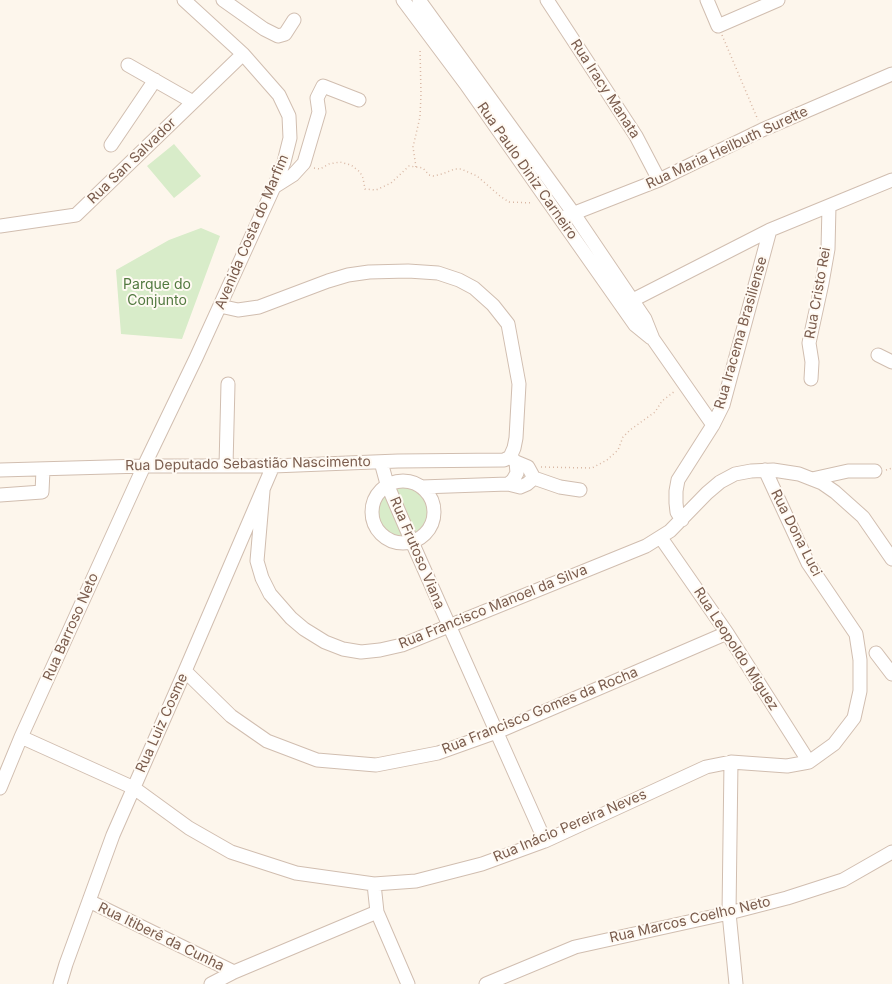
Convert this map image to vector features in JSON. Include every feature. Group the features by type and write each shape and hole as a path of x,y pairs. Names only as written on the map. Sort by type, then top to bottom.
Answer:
{"street":[{"name":"Avenida Costa do Marfim","path":"144,466 220,306 274,187 284,162 290,138 289,116 279,95 243,54 184,0"},
{"path":"223,0 264,29 278,36 285,34 294,20"},
{"name":"Rua Paulo Diniz Carneiro","path":"403,0 470,80 574,214 627,303"},
{"name":"Rua Paulo Diniz Carneiro","path":"419,0 561,218 627,303 645,319 653,339 713,425"},
{"name":"Rua Iracy Manata","path":"547,0 636,136 659,180"},
{"path":"707,0 718,26 778,0"},
{"name":"Rua San Salvador","path":"0,226 76,215 243,54"},
{"path":"128,65 193,102"},
{"name":"Rua Maria Heilbuth Surette","path":"561,218 659,180 762,130 892,74"},
{"path":"111,145 155,80"},
{"path":"274,187 293,175 304,164 319,112 317,98 323,86 359,100"},
{"path":"627,303 770,230 892,180"},
{"name":"Rua Cristo Rei","path":"811,379 812,362 809,343 828,249 829,206"},
{"name":"Rua Iracema Brasiliense","path":"682,520 676,503 678,480 713,425 723,405 770,230"},
{"path":"220,306 238,310 259,308 328,281 348,275 369,272 408,271 438,273 459,280 479,292 493,305 508,324 519,384 516,438 514,448 522,466 527,484 520,487 508,484 421,487"},
{"path":"878,355 892,362"},
{"path":"226,466 228,384"},
{"name":"Rua Deputado Sebastião Nascimento","path":"0,470 144,466 273,466 497,460 504,460 522,466"},
{"name":"Rua Frutoso Viana","path":"381,462 387,484 544,841"},
{"name":"Rua Barroso Neto","path":"0,788 21,737 144,466"},
{"name":"Rua Luiz Cosme","path":"60,984 114,835 186,671 273,466"},
{"path":"508,484 513,480 522,466"},
{"path":"522,466 560,487 580,490"},
{"path":"0,494 42,492 43,470"},
{"name":"Rua Dona Luci","path":"765,470 808,563 856,634"},
{"name":"Rua Francisco Manoel da Silva","path":"263,491 257,561 262,578 270,594 278,605 304,629 325,642 343,649 361,652 380,650 402,645 646,546 661,538 682,520 707,493 720,482 735,474 751,471 773,470 799,474 812,478"},
{"path":"812,478 848,471 875,471"},
{"path":"812,478 835,492 863,517 892,559"},
{"path":"399,481 410,482 421,487 431,498 435,512 432,526 422,537 412,542 395,542 383,536 374,525 372,511 373,504 379,492 387,484 399,481"},
{"name":"Rua Leopoldo Miguez","path":"661,538 727,633 809,762"},
{"name":"Rua Francisco Gomes da Rocha","path":"186,671 231,716 267,741 317,760 376,765 438,753 497,732 727,633"},
{"name":"Rua Inácio Pereira Neves","path":"21,737 134,788 189,828 231,852 296,873 374,884 416,881 482,864 544,841 706,767 731,762 787,766 809,762 834,744 854,718 860,692 860,660 856,634"},
{"path":"876,653 892,674"},
{"path":"731,762 729,913 736,984"},
{"name":"Rua Marcos Coelho Neto","path":"486,984 575,946 729,913 787,898 843,880 892,852"},
{"path":"374,884 378,912 408,984"},
{"name":"Rua Itiberê da Cunha","path":"89,901 234,972"},
{"path":"211,984 234,972 378,912"}],"path":[{"path":"718,26 762,130"},
{"path":"416,167 413,147 420,117 422,94 420,48"},
{"path":"304,164 312,168 320,169 329,164 340,162 351,165 360,172 365,189 376,190 391,183 409,166 423,168 433,176 455,169 461,169 477,176 509,202 533,203"},
{"path":"522,466 592,468 607,460 618,450 624,437 630,430 655,412 662,401 685,384"}],"green space":[{"path":"174,144 201,176 174,198 147,166"},
{"name":"Parque do Conjunto","path":"201,228 220,236 182,339 121,334 116,270 169,240"},
{"path":"403,481 415,483 425,490 432,500 434,512 432,524 425,534 415,541 403,543 391,541 381,534 374,524 372,512 374,500 381,490 391,483"}]}
